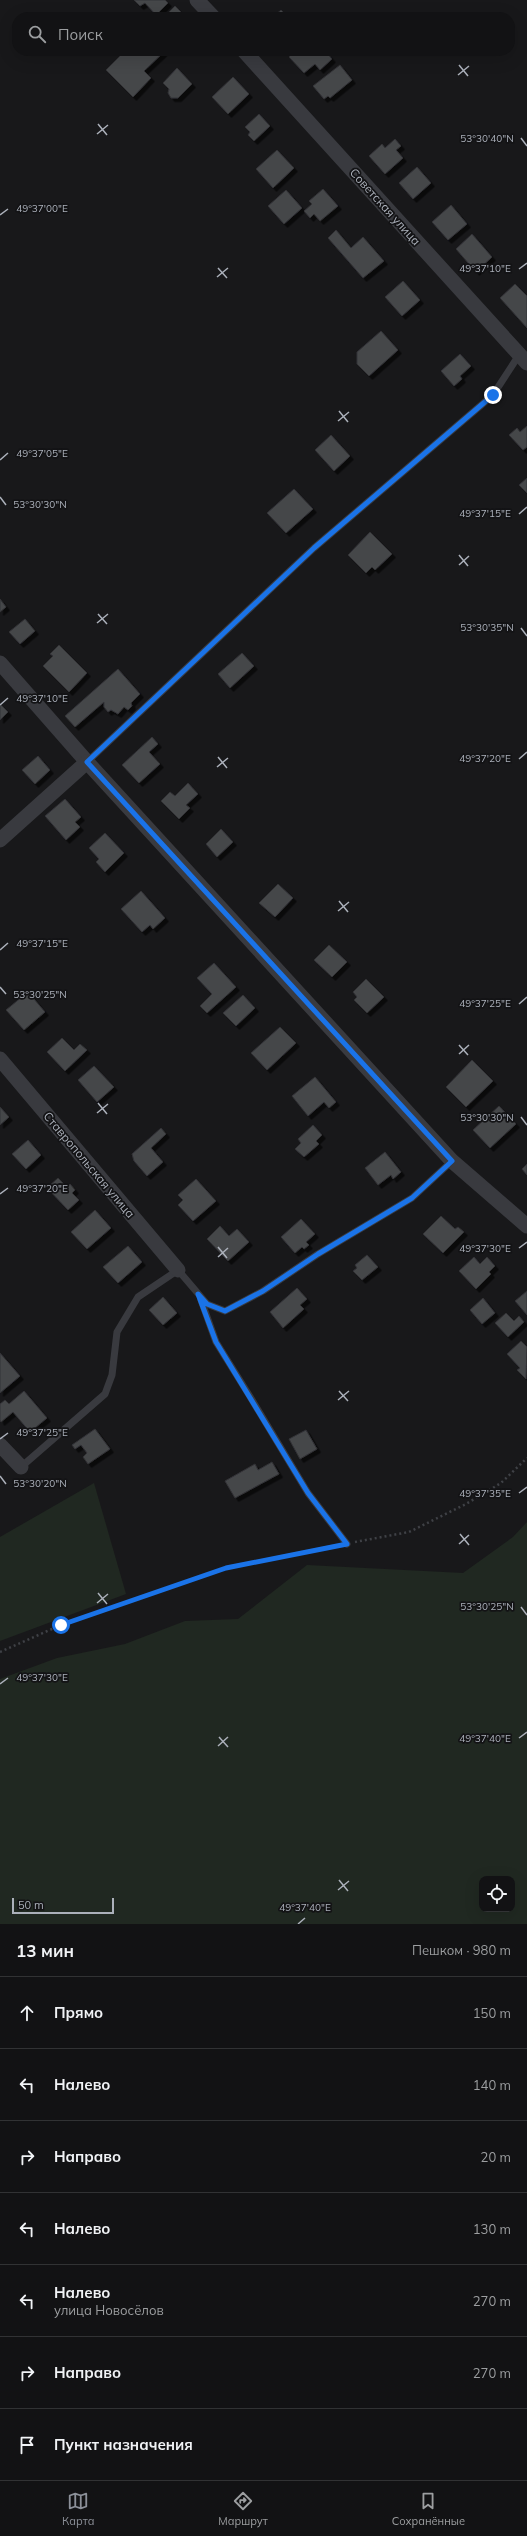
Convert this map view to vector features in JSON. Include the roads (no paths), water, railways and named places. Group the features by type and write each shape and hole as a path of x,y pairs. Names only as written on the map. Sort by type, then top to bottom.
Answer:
{"street":[{"path":"197,0 208,12"},
{"name":"Советская улица","path":"249,56 524,356"},
{"path":"0,663 87,762 452,1161 527,1226"},
{"path":"0,840 87,762"},
{"name":"Ставропольская улица","path":"0,1060 178,1270"},
{"path":"0,1445 21,1467"}],"lane":[{"path":"87,762 314,548 493,395 524,356"},
{"path":"21,1467 105,1394 112,1375 117,1332 138,1298 178,1270 207,1304 225,1311 263,1291 318,1254 412,1198 452,1161"},
{"path":"198,1294 216,1342 308,1493 347,1544"}]}
